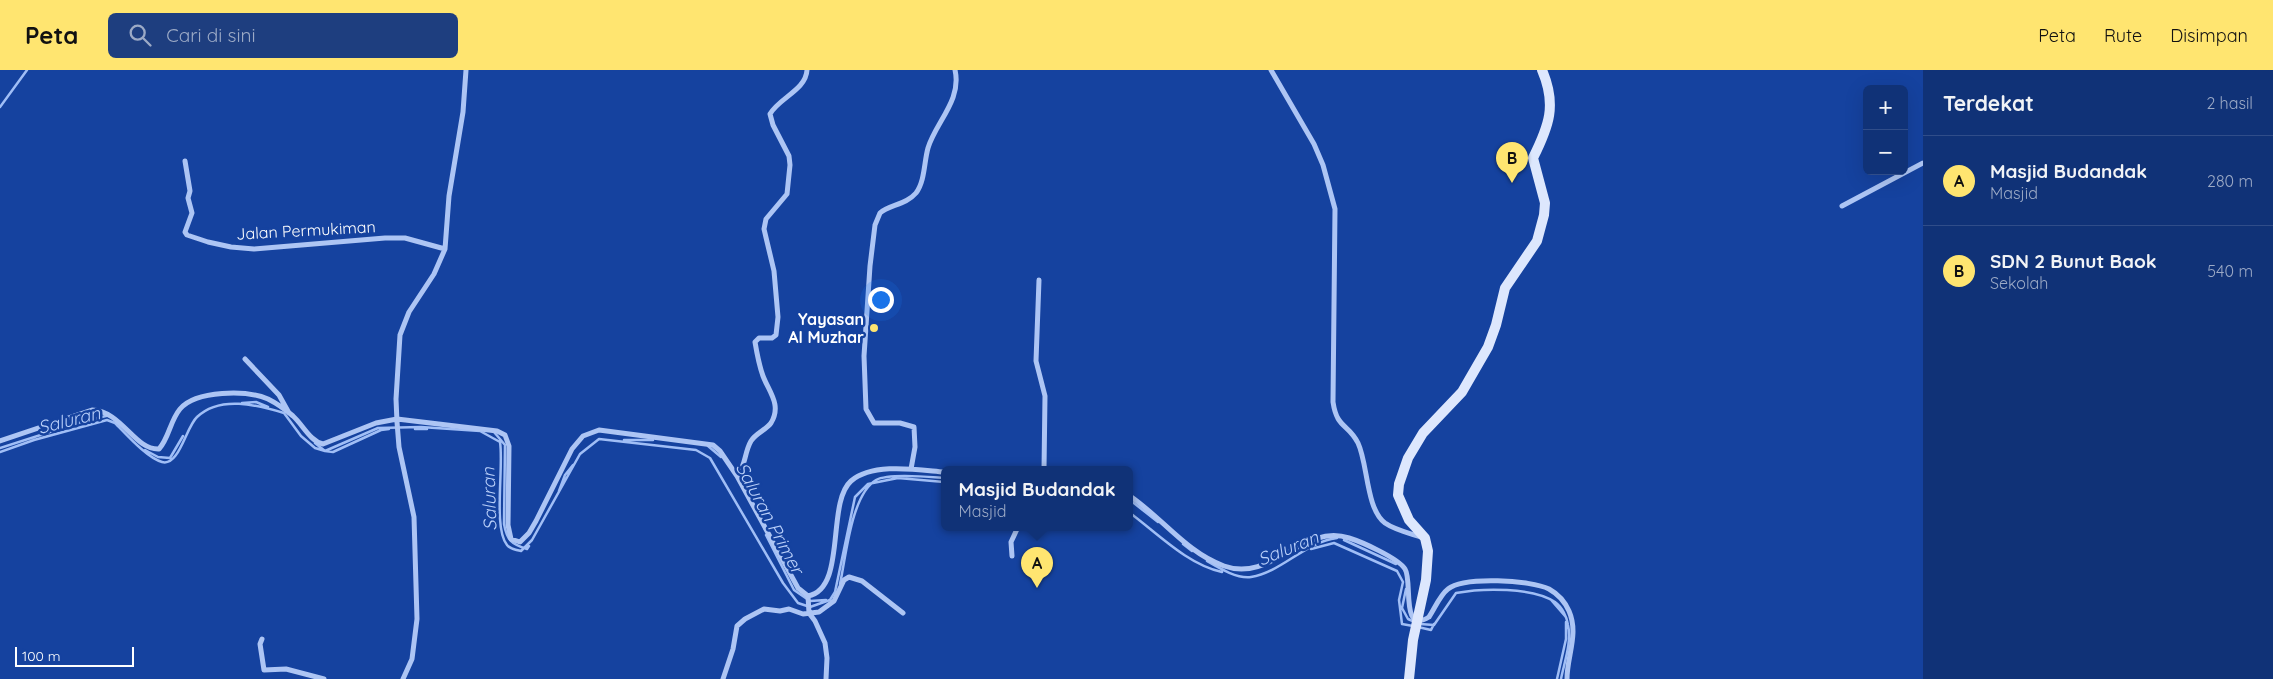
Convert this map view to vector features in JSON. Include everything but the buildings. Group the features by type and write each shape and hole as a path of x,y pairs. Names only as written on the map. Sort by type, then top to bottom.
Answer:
{"street":[{"path":"403,679 412,659 417,619 414,517 399,447 397,421 396,399 400,334 409,312 434,274 445,249 449,196 463,112 466,70"},
{"path":"737,476 743,470 750,443 756,434 771,422 775,405 772,391 764,379 755,342 759,338 772,338 776,335 778,317 774,271 764,229 766,219 787,194 790,165 789,156 773,125 770,114 801,83 807,75 807,70"},
{"path":"911,469 915,447 914,427 900,423 872,423 866,409 864,356 870,266 875,224 880,213 911,198 920,185 931,138 948,110 955,89 954,70"},
{"path":"1271,70 1314,144 1334,209 1333,402 1335,416 1352,433 1359,445 1375,511 1383,522 1393,528 1425,538"},
{"path":"1409,679 1413,640 1428,567 1425,538 1408,520 1398,495 1399,484 1408,458 1423,433 1462,392 1488,346 1496,325 1505,288 1537,241 1542,228 1545,203 1533,158 1546,131 1550,114 1549,87 1542,70"},
{"name":"Jalan Permukiman","path":"185,160 190,191 188,198 192,213 185,232 187,235 208,242 254,249 405,238 445,249"},
{"path":"1842,206 1923,163"},
{"path":"1039,280 1036,352 1045,396 1044,466"},
{"path":"245,359 279,395 289,413 316,442 323,444 376,423 397,421 497,431 506,435 509,446 508,525 511,538 517,541 522,541 529,533 572,449 583,436 599,430 712,445 720,451 737,476 798,588 808,597 809,612 816,621 825,643 827,658 826,679"},
{"path":"0,442 92,410 98,410 115,417 147,448 158,449 164,444 181,408 193,400 223,393 267,399 289,413"},
{"path":"808,597 820,591 829,573 844,490 852,480 877,470 911,469 941,472"},
{"path":"1133,498 1200,553 1226,567 1246,568 1266,564 1284,556 1308,540 1333,535 1349,538 1403,567 1408,579 1408,611 1412,618 1417,621 1425,620 1429,617 1448,589 1461,583 1514,582 1533,584 1548,589 1560,597 1565,604 1572,625 1573,637 1567,679"},
{"path":"1012,556 1011,542 1016,531"},
{"path":"723,679 733,649 737,626 745,619 764,609 780,611 789,609 798,613 819,612 830,606 844,580 849,576 862,582 903,613"},
{"path":"262,639 260,644 264,670 286,669 324,679"}],"waterway":[{"path":"0,107 27,70"},
{"name":"Saluran Primer","path":"242,403 256,402 268,407"},
{"name":"Saluran","path":"0,452 34,440 107,420 115,423 150,456 156,460 168,462 178,453 197,417 206,410 228,404 251,405 284,413 301,436 315,448 325,451 378,428 421,427 480,431 500,442 500,512 503,537 507,545 521,551 532,540 580,454 599,439 696,450 710,458 783,583 798,603 810,607 830,600 835,592 855,497 868,484 898,478 941,482"},
{"name":"Saluran","path":"0,448 84,421 106,416"},
{"name":"Saluran","path":"315,443 325,451 333,452 381,430 389,429"},
{"name":"Saluran","path":"415,429 427,429"},
{"name":"Saluran Primer","path":"494,432 505,445 505,529 508,538 513,543 527,549 529,546"},
{"name":"Saluran","path":"145,450 158,457 170,458 183,436"},
{"name":"Saluran","path":"624,440 653,440"},
{"name":"Saluran Primer","path":"708,446 721,457"},
{"name":"Saluran","path":"559,491 565,475 573,465"},
{"name":"Saluran Primer","path":"840,584 847,543 855,512 868,488 876,480 882,478 909,476 941,478"},
{"name":"Saluran Primer","path":"1133,502 1158,522"},
{"name":"Saluran","path":"1133,515 1185,556 1197,563 1222,572"},
{"name":"Saluran Primer","path":"766,535 794,590 810,601 826,600"},
{"name":"Saluran","path":"1207,561 1234,575 1251,577 1273,569 1314,545 1337,538"},
{"name":"Saluran Primer","path":"1344,540 1396,564"},
{"name":"Saluran","path":"1311,549 1334,543 1397,571 1403,582 1399,600 1402,624 1413,626"},
{"name":"Saluran Primer","path":"1183,544 1192,551"},
{"name":"Saluran","path":"1406,589 1402,608 1408,619 1415,622"},
{"name":"Saluran","path":"1420,624 1434,625 1456,593 1479,590 1507,590 1521,591 1545,597 1555,602 1564,612 1569,632 1561,679"},
{"name":"Saluran","path":"1552,601 1565,616"},
{"name":"Saluran","path":"1557,679 1566,639 1566,622"},
{"name":"Saluran","path":"1418,627 1431,630 1434,624"}],"place":[{"name":"SDN 2 Bunut Baok","path":"1512,183"},
{"name":"Yayasan Al Muzhar","path":"874,328"},
{"name":"Masjid Budandak","path":"1037,588"}]}
